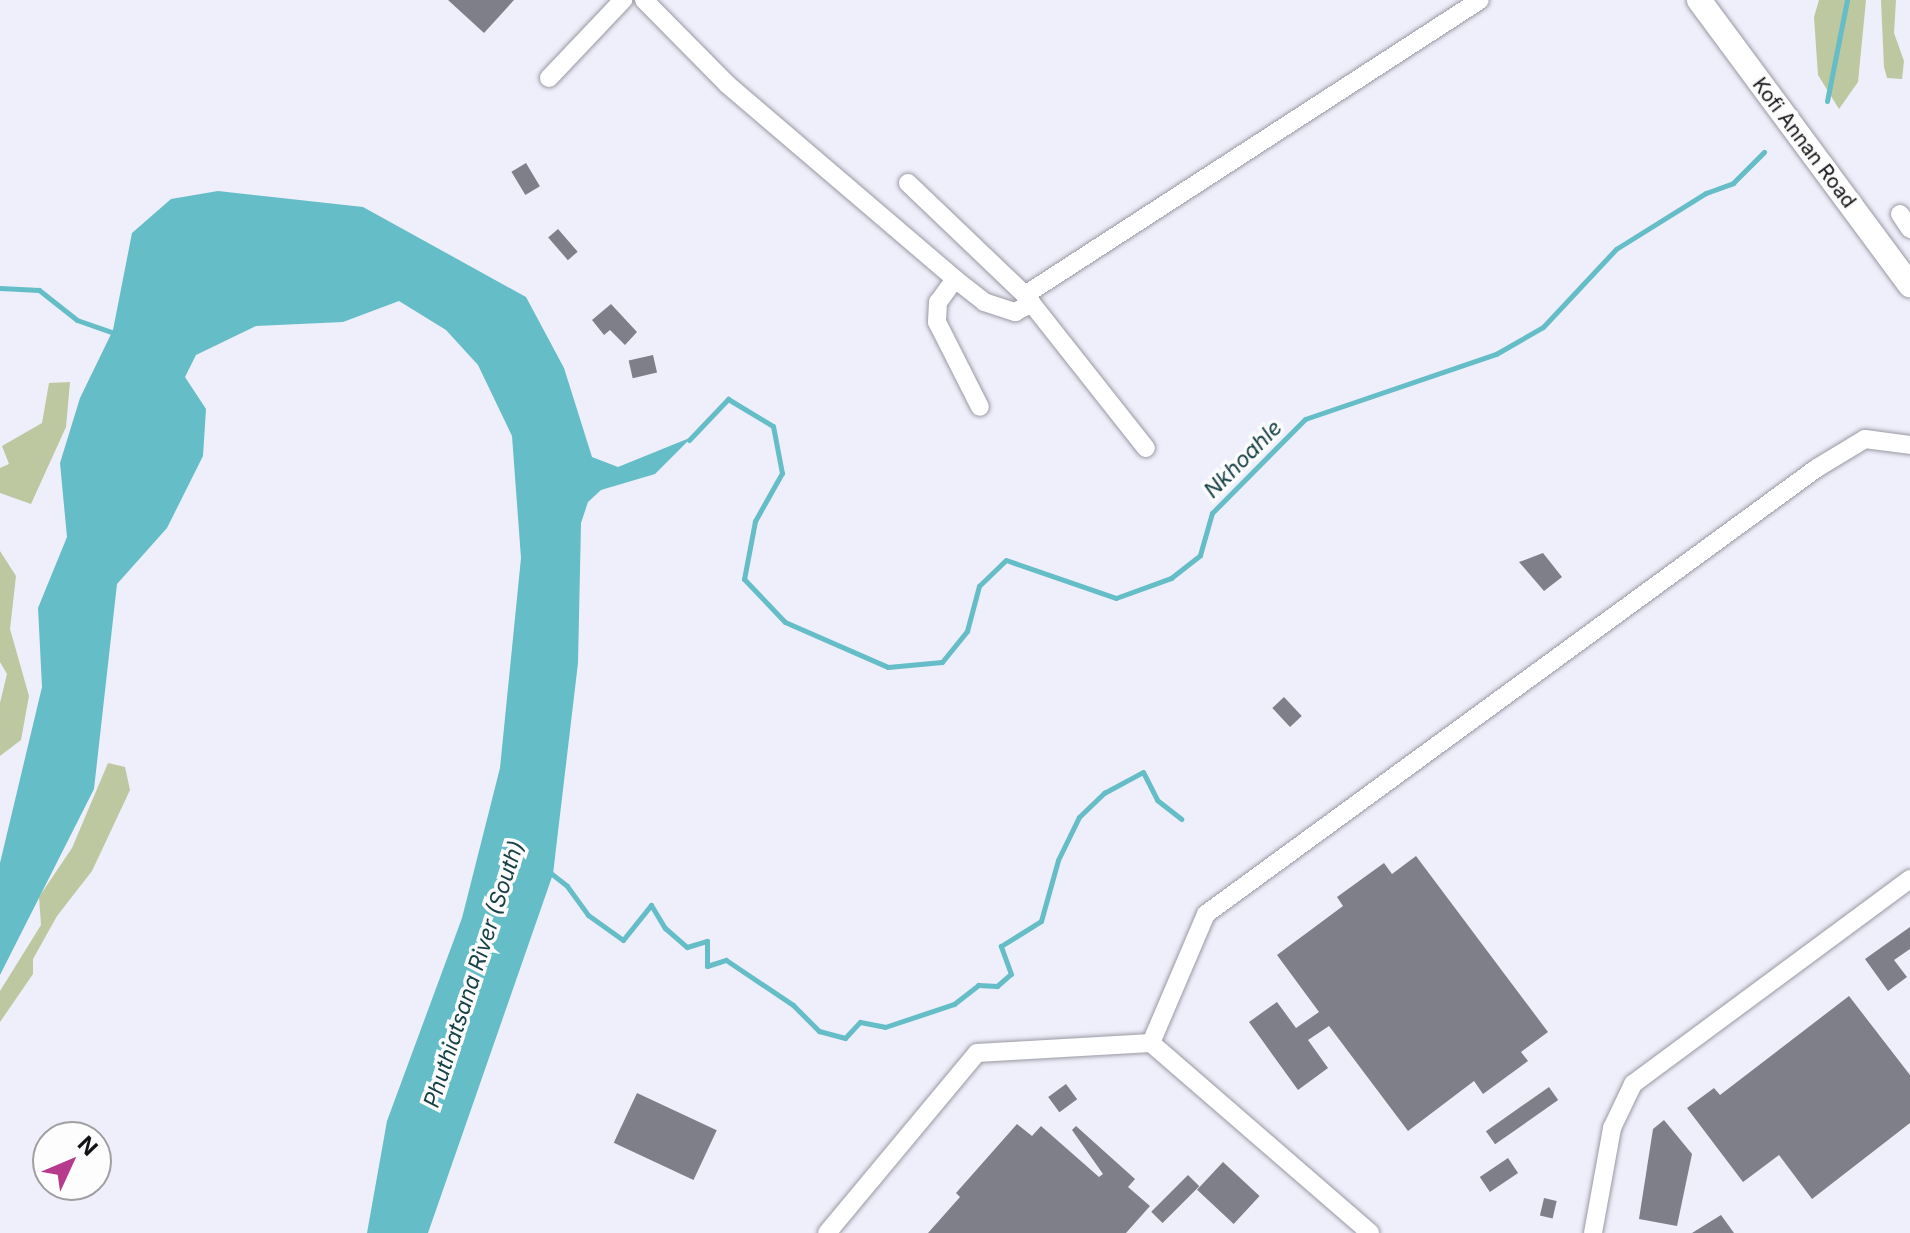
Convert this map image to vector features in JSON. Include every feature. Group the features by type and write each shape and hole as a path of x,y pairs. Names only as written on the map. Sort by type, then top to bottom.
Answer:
{"main road":[{"name":"Kofi Annan Road","path":"1709,5 1910,285"}],"street":[{"path":"549,78 623,0"},
{"path":"644,0 728,85 955,279 984,302 1015,312 1028,299 1480,0"},
{"path":"908,183 1028,299 1146,448"},
{"path":"955,279 938,302 937,322 980,407"},
{"path":"1151,1043 1206,914 1817,468 1865,439 1910,445"},
{"path":"1593,1233 1612,1128 1633,1084 1910,879"},
{"path":"827,1233 977,1053 1151,1043 1370,1233"}],"green space":[{"path":"1819,0 1866,0 1858,82 1839,109 1818,75 1814,17"},
{"path":"1881,0 1896,0 1894,33 1904,61 1902,79 1887,78 1884,67"},
{"path":"70,382 66,427 31,504 0,493 0,468 9,464 2,446 42,423 49,383"},
{"path":"0,551 16,576 10,629 29,696 21,740 0,756 0,703 7,674 0,662"},
{"path":"108,763 125,767 130,790 92,871 57,916 33,959 33,974 0,1022 0,991 41,925 39,897 72,848"}],"water":[{"name":"Phuthiatsana River (South)","path":"218,191 363,207 526,297 564,368 592,457 618,467 692,437 655,474 601,490 588,502 581,523 578,663 553,874 428,1233 367,1233 387,1121 462,918 500,768 521,558 512,436 478,365 446,330 399,301 343,322 256,326 196,355 185,377 206,409 203,456 167,528 117,584 94,789 0,975 0,863 42,687 38,608 67,537 60,463 80,398 113,330 132,233 171,199"}],"building":[{"path":"448,0 514,0 484,33"},
{"path":"526,163 540,186 525,195 511,172"},
{"path":"558,229 578,252 568,260 548,238"},
{"path":"611,304 637,332 625,345 610,330 604,335 592,320"},
{"path":"653,355 657,373 633,378 629,361"},
{"path":"1543,553 1562,577 1544,591 1519,562"},
{"path":"1284,697 1302,716 1290,727 1272,708"},
{"path":"1416,856 1548,1032 1521,1052 1528,1061 1483,1094 1474,1081 1408,1131 1329,1026 1308,1040 1328,1068 1298,1090 1249,1022 1277,1002 1296,1028 1319,1012 1277,955 1343,906 1337,897 1384,863 1392,874"},
{"path":"1910,927 1910,949 1894,960 1907,977 1888,991 1865,959"},
{"path":"1849,996 1910,1075 1910,1123 1812,1199 1779,1155 1743,1182 1687,1108 1714,1088 1720,1095"},
{"path":"1066,1084 1077,1099 1059,1112 1048,1097"},
{"path":"1549,1087 1558,1100 1495,1144 1486,1131"},
{"path":"637,1093 717,1130 694,1180 614,1143"},
{"path":"1664,1120 1692,1154 1677,1226 1639,1219 1653,1129"},
{"path":"1017,1124 1032,1136 1041,1126 1099,1177 1103,1174 1072,1130 1076,1126 1135,1179 1128,1187 1150,1206 1126,1233 928,1233 960,1197 956,1193"},
{"path":"1508,1158 1518,1173 1490,1192 1480,1177"},
{"path":"1223,1162 1260,1196 1234,1224 1197,1190"},
{"path":"1188,1175 1199,1186 1163,1223 1151,1212"},
{"path":"1544,1198 1557,1201 1553,1218 1540,1216"},
{"path":"1721,1215 1734,1233 1692,1233"}],"waterway":[{"name":"Nkhoahle","path":"1827,101 1847,0"},
{"name":"Nkhoahle","path":"689,440 728,399 773,426 782,473 755,521 744,579 785,622 888,667 942,662 967,631 979,586 1006,560 1116,598 1171,578 1200,555 1212,513 1305,419 1496,354 1543,327 1616,249 1706,193 1733,183 1764,152"},
{"path":"0,288 39,290 77,320 117,334"},
{"path":"548,871 567,886 588,915 623,940 651,905 665,928 687,947 707,941 707,966 726,960 793,1005 819,1031 845,1038 860,1022 885,1027 954,1004 978,985 997,986 1011,974 1001,946 1041,921 1058,860 1079,817 1104,793 1143,772 1157,800 1181,819"}]}
